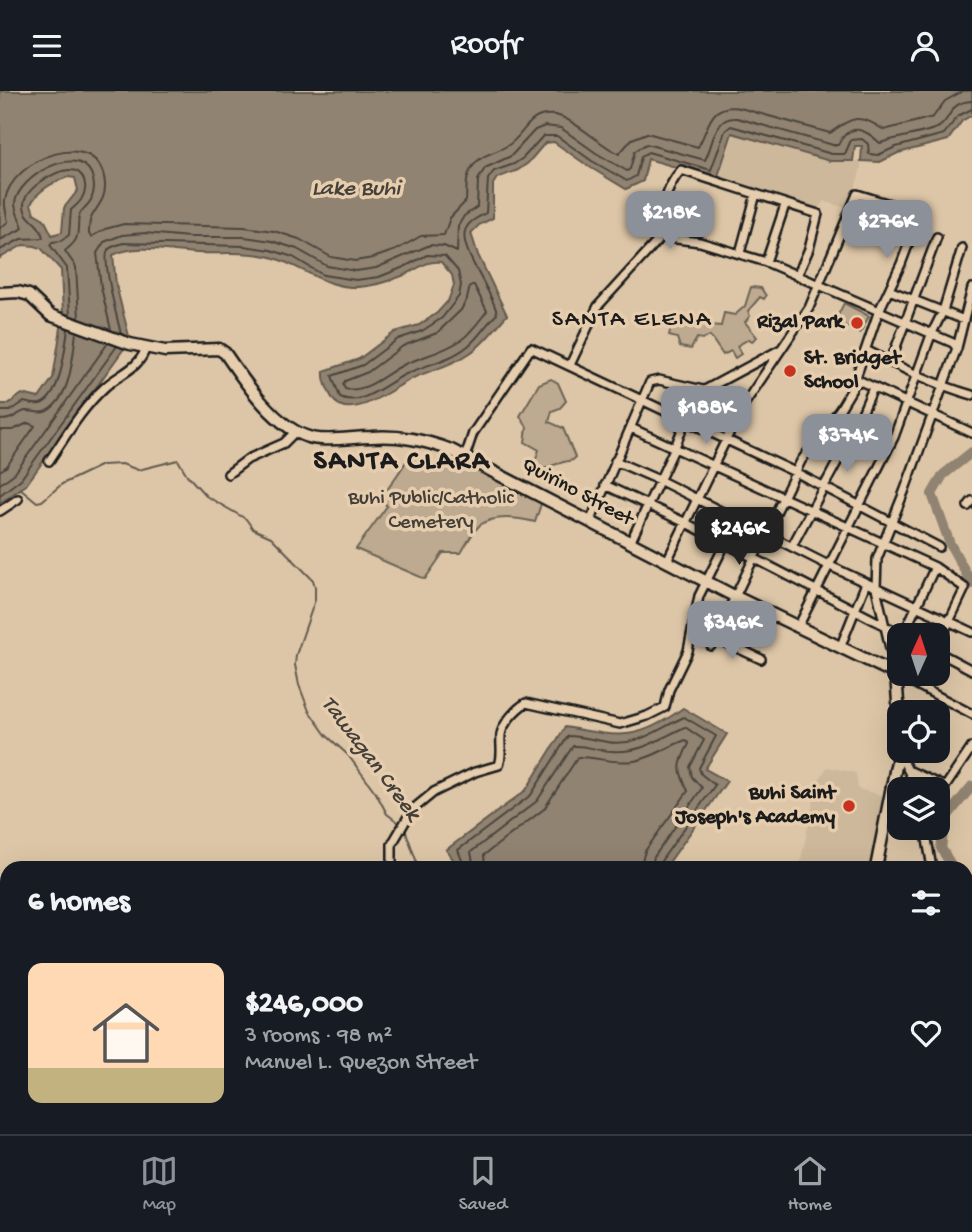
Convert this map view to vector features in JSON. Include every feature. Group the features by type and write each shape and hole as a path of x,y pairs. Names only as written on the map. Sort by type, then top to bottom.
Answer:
{"main road":[{"name":"Quirino Street","path":"0,293 18,292 29,295 50,315 130,344 164,351 219,349 273,414 296,431 323,439 408,437 435,444 736,597 887,670"},
{"path":"877,861 897,763"}],"street":[{"path":"570,365 598,306 661,237 662,209 675,177 681,170 818,214 809,249 797,276"},
{"path":"740,253 756,194"},
{"path":"667,561 741,409 804,316 857,194 906,209 919,216 878,313 856,379 840,409 808,449 711,646"},
{"path":"766,262 785,205"},
{"path":"661,237 700,242 766,262 878,313 953,343 957,348"},
{"path":"890,363 936,237"},
{"path":"798,627 894,437 931,335 943,311 962,248"},
{"path":"887,639 876,588 877,559 957,348 972,288"},
{"path":"890,290 964,320"},
{"path":"49,461 84,411 106,386 143,359 146,347"},
{"path":"465,457 473,433 531,348 797,473 939,547"},
{"path":"630,543 693,402 703,390 782,348"},
{"path":"866,350 916,376 972,395"},
{"path":"856,379 972,433"},
{"path":"590,522 649,384 654,380 703,390"},
{"path":"792,547 856,427 873,388"},
{"path":"631,428 935,567 968,587 949,622"},
{"path":"228,474 248,459 284,443 296,431"},
{"path":"615,461 972,632"},
{"path":"605,485 686,523 887,628"},
{"path":"0,510 18,499"},
{"path":"392,861 392,844 412,810 434,792 475,772 499,765 502,730 520,706 526,703 620,724 661,710 685,659 699,596 725,544"},
{"path":"908,623 935,567"},
{"path":"840,648 866,583"},
{"path":"716,638 761,659"},
{"path":"950,658 971,668"},
{"path":"922,687 972,714"},
{"path":"908,770 945,787 972,747"},
{"path":"903,763 912,777"},
{"path":"927,840 931,861"}],"shaded area":[{"path":"732,133 830,161 861,161 849,209 823,201 820,209 713,179 717,179"},
{"path":"827,767 856,773 858,789 887,797 874,861 801,861 818,782"}],"green space":[{"path":"751,287 761,288 766,296 764,299 760,297 748,311 750,316 745,322 757,337 737,346 741,354 735,358 731,351 723,355 710,336 697,338 691,349 680,347 677,338 669,336 673,317 699,323 703,317 709,319 710,325 721,326 724,313 735,315 745,306"},
{"path":"844,303 869,316 860,333 835,321"},
{"path":"551,379 558,383 566,401 560,408 552,411 549,422 563,428 575,457 536,473 533,467 539,450 525,442 527,427 520,416 539,384"},
{"name":"Buhi Public/Catholic Cemetery","path":"448,453 543,498 535,522 507,518 493,519 480,525 461,553 443,553 425,579 356,549 387,506 381,499 408,459 442,468"}],"water":[{"name":"Lake Buhi","path":"0,91 972,91 972,115 962,121 948,140 898,153 880,162 861,161 862,146 855,146 853,161 830,161 732,133 717,179 648,159 643,181 626,189 554,142 545,143 528,163 497,178 493,184 493,218 479,225 471,233 478,255 507,315 480,345 463,357 358,406 338,404 327,387 324,371 359,359 395,332 419,325 437,313 448,301 454,285 452,275 441,262 427,263 407,274 379,283 350,287 329,282 281,260 262,255 133,249 113,255 116,285 130,340 26,485 0,503 0,404 8,404 22,394 39,398 53,378 63,315 61,270 41,248 23,245 0,258","holes":["68,177 75,178 78,190 64,208 62,232 52,235 44,219 34,213 31,204 52,184"]},
{"path":"683,708 727,734 705,769 727,781 670,861 455,861 446,850 526,790 565,727 627,734 640,732"}],"waterway":[{"path":"972,452 943,475 932,494 950,544 972,584"},
{"name":"Tawagan Creek","path":"20,488 37,502 42,501 62,484 102,465 122,464 138,470 178,460 187,475 206,496 246,519 253,529 271,537 313,580 315,587 315,600 295,665 309,711 326,735 348,755 376,793 387,814 402,825"},
{"path":"949,861 941,848 945,819 972,786"},
{"name":"Tawagan Creek","path":"405,829 416,861"}],"place":[{"name":"Rizal Park","path":"857,323"},
{"name":"St. Bridget School","path":"790,371"},
{"name":"Buhi Saint Joseph's Academy","path":"849,806"}],"district":[{"name":"SANTA ELENA","path":"632,320"},
{"name":"SANTA CLARA","path":"402,462"}]}
